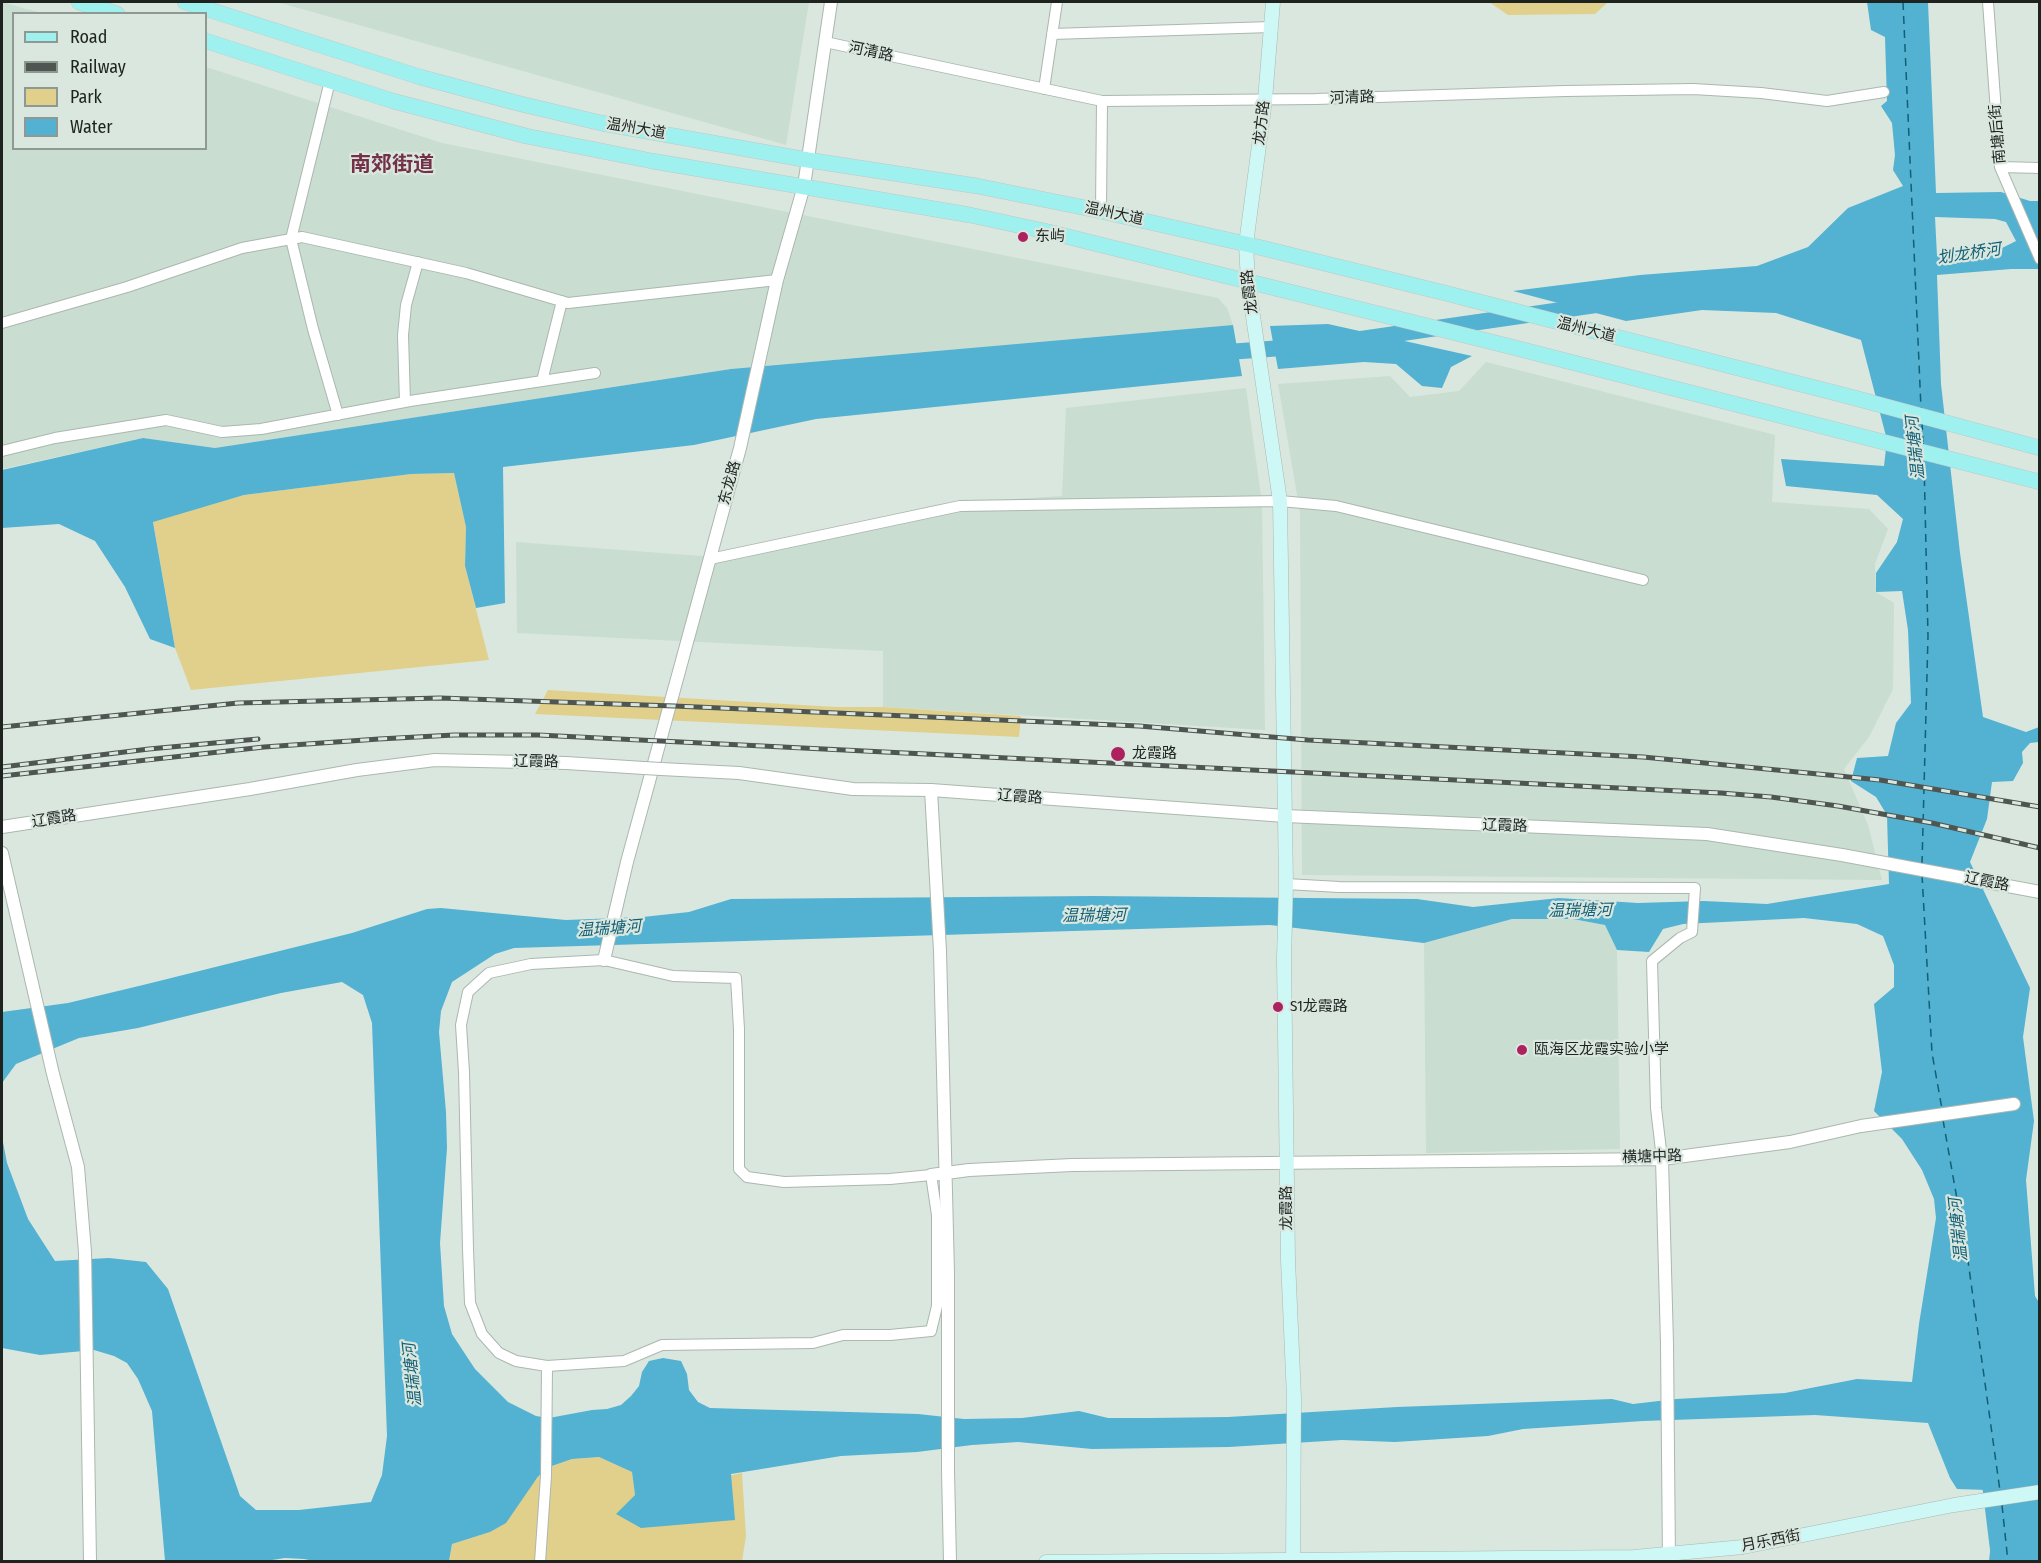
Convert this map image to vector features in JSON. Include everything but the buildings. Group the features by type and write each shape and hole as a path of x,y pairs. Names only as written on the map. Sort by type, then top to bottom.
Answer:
{"main road":[{"path":"80,2 111,12"},
{"name":"温州大道","path":"185,2 420,77 517,103 602,123 808,160 977,186 1101,211 1445,293 2040,448"},
{"name":"龙方路","path":"1246,244 1265,100 1273,2"},
{"name":"温州大道","path":"207,41 393,100 526,136 598,152 970,214 1049,232 2040,482"},
{"name":"龙霞路","path":"1246,244 1248,282 1280,501 1286,884 1284,959 1288,1260 1294,1398 1293,1561"},
{"name":"月乐西街","path":"1046,1562 1669,1558 1743,1547 1954,1505 2040,1492"}],"street":[{"name":"东龙路","path":"605,957 627,862 742,436 777,280 804,186 831,2"},
{"path":"1044,89 1057,2"},
{"name":"南塘后街","path":"1988,2 2000,167 2040,259"},
{"path":"1052,34 1271,27"},
{"name":"河清路","path":"825,42 1102,101 1265,100 1693,89 1761,93 1827,101 1884,92"},
{"path":"330,81 291,239 338,415"},
{"path":"1101,211 1102,101"},
{"path":"2000,167 2040,168"},
{"path":"2,323 127,287 242,248 302,237 466,273 568,303 777,280"},
{"path":"405,402 402,335 406,305 418,262"},
{"path":"542,381 562,301"},
{"path":"2,451 55,438 166,420 222,432 261,429 405,402 595,373"},
{"path":"710,559 960,506 1280,501 1336,506 1643,580"},
{"name":"辽霞路","path":"2,827 357,770 435,760 566,763 739,773 853,789 931,790 1285,816 1707,834 1842,855 2040,892"},
{"path":"931,790 940,951 950,1562"},
{"path":"2,853 53,1074 78,1167 85,1252 90,1562"},
{"path":"1286,884 1350,887 1695,888 1692,932 1680,938 1652,961 1656,1108 1662,1159 1669,1558"},
{"path":"605,957 673,976 736,978 739,1029 740,1169 747,1178 784,1182 891,1179 931,1175 937,1215 937,1306 931,1331 890,1335 843,1335 813,1343 662,1345 624,1361 547,1366 516,1361 499,1353 482,1334 470,1304 464,1072 460,1025 468,992 489,973 531,963 605,957"},
{"name":"横塘中路","path":"931,1175 969,1170 1072,1165 1662,1159 1790,1142 1861,1126 2014,1104"},
{"path":"540,1562 546,1476 547,1366"}],"shaded area":[{"path":"2,2 37,12 12,12 12,150 207,150 207,67 442,143 1218,298 1227,308 1233,325 731,369 215,448 143,438 2,469"},
{"path":"277,2 809,2 786,145"},
{"path":"1486,362 1775,435 1772,502 1869,509 1888,529 1875,564 1876,592 1894,603 1893,689 1869,737 1844,769 1868,825 1882,880 1302,875 1300,512 1278,384 1390,376 1410,397 1459,391"},
{"path":"1246,388 1262,503 1265,730 883,707 883,651 517,633 516,542 714,557 938,504 1062,496 1066,408"},
{"name":"瓯海区龙霞实验小学","path":"1512,919 1573,919 1605,925 1617,950 1620,1149 1426,1153 1424,943"}],"green space":[{"path":"1489,2 1608,2 1595,14 1508,15"},
{"path":"454,473 466,527 465,566 489,660 191,690 175,648 153,521 244,495 411,474"},
{"path":"548,690 1021,716 1019,737 535,714"},
{"path":"599,1457 632,1472 635,1495 742,1473 746,1536 742,1561 449,1562 452,1544 490,1532 546,1468 572,1459"}],"water":[{"name":"划龙桥河","path":"1867,2 1928,2 1936,193 2001,192 2030,201 2039,201 2039,269 1937,275 1941,384 1960,553 1983,717 2026,732 2039,727 2039,742 2030,743 2022,752 2023,763 2013,781 1992,782 1987,819 1970,862 2030,988 2023,1037 2034,1121 2026,1180 2035,1296 2040,1304 2039,1561 1989,1561 1994,1517 1988,1490 1957,1489 1950,1478 1928,1423 1815,1415 1643,1421 1523,1429 1488,1436 1395,1442 1342,1440 1229,1447 1092,1449 1018,1442 917,1452 841,1456 731,1474 735,1520 641,1528 616,1514 635,1495 632,1472 599,1457 572,1459 546,1468 506,1523 490,1532 452,1544 449,1561 320,1562 285,1558 259,1562 165,1561 152,1411 138,1379 127,1363 94,1350 40,1355 2,1348 2,1137 7,1163 28,1219 55,1261 109,1258 146,1262 168,1289 240,1496 256,1510 299,1510 371,1502 382,1475 387,1436 372,1023 363,995 342,982 281,993 138,1028 79,1038 16,1064 2,1083 2,1012 68,1003 352,933 427,909 441,908 566,920 643,917 689,912 731,899 1093,896 1417,899 1473,907 1559,898 1638,903 1704,901 1767,904 1889,884 1887,815 1876,797 1851,781 1857,758 1888,756 1896,723 1911,703 1908,630 1902,591 1876,592 1876,573 1897,542 1903,519 1877,495 1786,486 1781,459 1884,466 1887,440 1861,340 1776,313 1702,310 1626,321 1513,291 1640,275 1757,266 1808,247 1848,208 1903,186 1893,170 1895,155 1892,123 1881,106 1887,101 1885,37 1871,30","holes":["1935,217 1995,219 2006,222 2016,241 2002,248 1937,256","1804,918 1857,924 1883,936 1894,965 1894,987 1874,1004 1882,1072 1874,1111 1902,1139 1922,1170 1934,1199 1936,1218 1912,1382 1857,1379 1785,1393 1676,1399 1633,1404 1612,1399 1397,1407 1228,1417 1108,1418 1079,1411 1022,1418 964,1419 918,1414 710,1408 698,1402 689,1390 687,1374 681,1361 663,1358 649,1361 642,1372 639,1386 621,1405 549,1418 536,1416 508,1402 475,1369 452,1334 444,1306 440,1243 447,1148 439,1032 441,1011 452,982 495,954 514,948 1270,925 1424,943 1512,919 1573,919 1605,925 1617,950 1649,952 1663,929 1683,924"]},
{"path":"1328,324 1472,356 1451,367 1442,388 1422,386 1396,364 1364,362 1278,369 1270,326"},
{"path":"1233,325 1242,376 816,419 694,445 503,467 505,603 476,608 465,566 466,527 454,473 411,474 244,495 153,522 175,648 150,639 125,587 95,541 59,524 2,528 2,470 143,438 215,448 731,369"}],"waterway":[{"path":"1361,339 1596,305"},
{"path":"1214,353 1296,347"},
{"name":"温瑞塘河","path":"1986,1480 1996,1562"}],"ferry route":[{"path":"1903,2 1921,408"},
{"path":"1922,422 1923,444"},
{"path":"1922,864 1928,636 1924,461"},
{"path":"1922,875 1932,1053 1942,1109"},
{"path":"1943,1120 1968,1261 2000,1491"},
{"path":"2002,1505 2008,1562"}],"railway":[{"path":"2,727 238,703 440,698 674,706 1139,726 1308,740 1643,757 1880,780 2040,807"},
{"path":"2,776 264,747 454,735 538,735 1721,793 1838,806 1932,823 2040,848"},
{"path":"2,767 149,749 258,739"}],"place":[{"name":"东屿","path":"1023,237"},
{"name":"龙霞路","path":"1118,754"},
{"name":"S1龙霞路","path":"1278,1007"},
{"name":"瓯海区龙霞实验小学","path":"1522,1050"}],"district":[{"name":"南郊街道","path":"392,165"}]}
